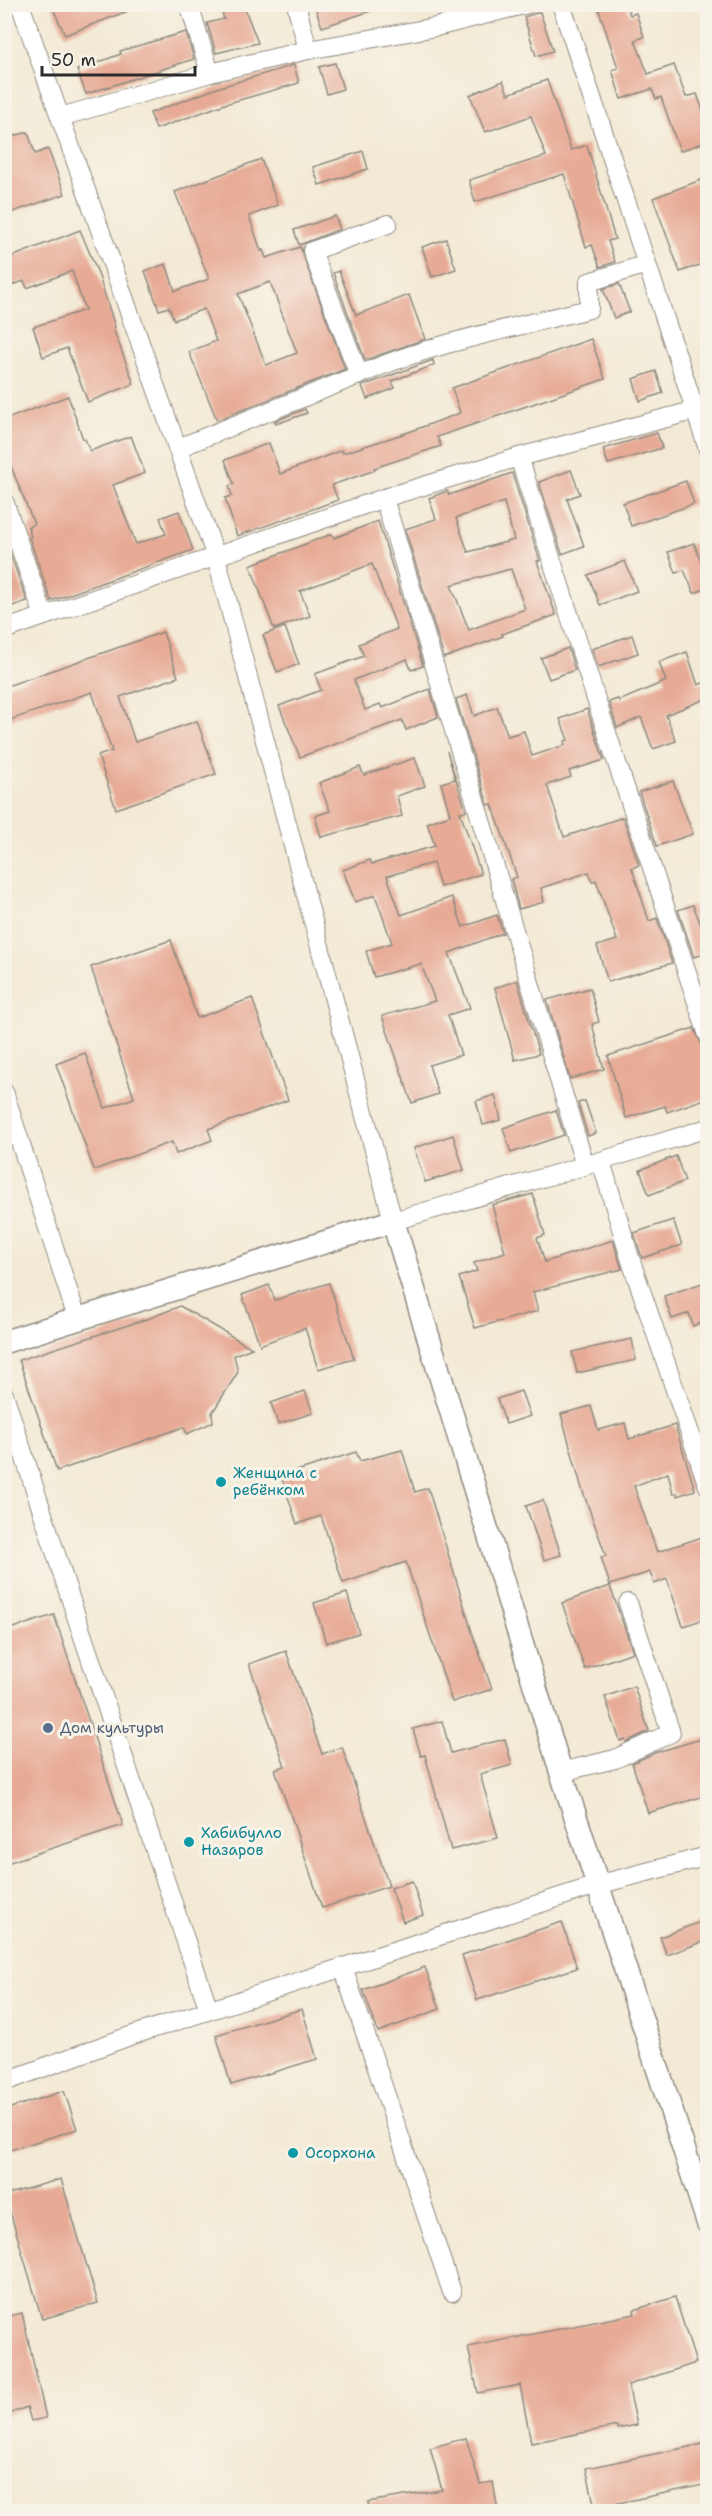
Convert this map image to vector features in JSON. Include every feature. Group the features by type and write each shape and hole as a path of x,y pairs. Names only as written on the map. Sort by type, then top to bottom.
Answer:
{"street":[{"path":"20,4 216,557 393,1221 561,1772 708,2223"},
{"path":"189,4 210,73"},
{"path":"296,4 308,50"},
{"path":"61,117 210,73 308,50 436,27 526,4"},
{"path":"561,4 647,264 702,408 708,449"},
{"path":"359,375 312,251 388,225"},
{"path":"178,448 383,364 476,337 589,309 589,282 647,264"},
{"path":"4,630 384,498 519,457 702,408"},
{"path":"519,457 599,710 708,1035"},
{"path":"384,498 593,1164 630,1258 708,1486"},
{"path":"4,501 44,616"},
{"path":"4,1092 77,1318"},
{"path":"4,1342 393,1221 593,1164 708,1128"},
{"path":"4,1394 209,2010"},
{"path":"561,1772 615,1759 672,1732 627,1603"},
{"path":"4,2082 209,2010 597,1885 708,1856"},
{"path":"343,1967 452,2292"}],"building":[{"path":"51,4 141,4 141,6 65,35"},
{"path":"219,4 243,4 258,43 216,53 207,23 224,19"},
{"path":"314,4 380,4 380,8 322,27"},
{"path":"597,4 626,4 630,15 636,13 644,37 635,40 648,74 674,65 686,97 697,94 708,125 708,141 680,151 661,97 656,99 652,89 621,99 612,70 618,68"},
{"path":"540,12 553,51 536,56 524,17"},
{"path":"186,32 194,59 86,94 77,70 121,54 120,51"},
{"path":"335,63 343,89 327,94 319,67"},
{"path":"294,65 299,83 225,104 156,129 150,113 220,87"},
{"path":"547,80 571,150 587,145 615,239 608,241 615,262 600,267 592,245 586,247 564,174 475,202 469,180 546,156 531,116 485,132 470,95 503,81 508,94"},
{"path":"28,132 35,154 48,149 65,194 4,215 4,139"},
{"path":"363,151 368,169 319,185 313,167"},
{"path":"261,159 278,205 249,216 261,251 263,250 266,258 300,247 345,369 217,420 189,352 216,341 204,309 174,320 169,307 159,310 145,271 166,264 175,291 209,279 175,192","holes":["270,282 297,353 266,365 238,294"]},
{"path":"701,180 708,199 708,262 680,272 653,198"},
{"path":"335,216 340,229 299,245 294,230"},
{"path":"80,230 98,273 115,327 113,328 134,384 88,402 67,348 43,357 33,327 85,310 72,271 27,288 24,281 4,288 4,260"},
{"path":"446,239 456,269 432,277 422,247"},
{"path":"339,271 356,315 409,295 425,339 365,360 333,273"},
{"path":"619,284 630,312 614,318 603,289"},
{"path":"591,339 605,379 437,437 441,446 374,468 375,470 332,485 338,500 237,536 225,498 232,496 229,486 234,484 225,460 269,443 280,474 342,450 343,453 406,433 460,413 452,388"},
{"path":"433,360 434,365 392,381 395,388 367,399 362,386"},
{"path":"656,371 663,393 640,401 633,379"},
{"path":"68,396 83,439 90,451 131,436 145,473 113,485 136,544 166,534 160,518 179,511 193,550 51,601 29,537 31,536 28,527 34,524 4,449 4,420"},
{"path":"305,409 307,413 276,424 275,421"},
{"path":"657,433 662,448 608,464 603,449"},
{"path":"571,470 580,494 567,499 584,546 562,554 539,482"},
{"path":"512,473 540,561 537,561 556,615 444,658 405,529 436,519 429,498 447,491 449,495","holes":["504,502 514,540 468,552 456,518","511,569 525,609 469,630 451,585"]},
{"path":"686,481 694,504 631,526 623,503"},
{"path":"378,521 423,666 411,670 407,659 354,680 365,710 380,704 382,708 430,689 438,717 406,730 402,720 300,757 279,706 321,690 315,674 364,656 359,644 397,629 372,564 300,591 310,616 274,629 250,565 332,534 334,538"},
{"path":"694,543 708,581 708,588 694,593 684,570 676,573 668,552"},
{"path":"7,545 27,601 4,609 4,587 10,585 4,568 4,546"},
{"path":"625,561 637,591 600,605 588,575"},
{"path":"285,627 299,664 277,672 263,635"},
{"path":"163,632 178,677 120,697 135,742 197,721 216,774 116,809 98,756 112,751 92,692 4,722 4,687"},
{"path":"632,635 638,653 598,667 592,649"},
{"path":"568,648 575,670 549,679 541,658"},
{"path":"687,652 698,685 708,681 708,698 666,715 676,741 653,749 641,717 617,728 609,702 618,699 619,701 666,681 659,662"},
{"path":"467,695 474,716 497,707 508,736 524,731 532,756 565,745 564,741 568,740 560,719 587,709 604,760 569,771 571,777 547,785 564,837 623,817 639,865 632,868 649,921 657,918 672,963 608,982 597,946 617,940 596,880 592,882 589,872 541,888 544,902 519,909 511,879 517,877 492,804 488,805 456,699"},
{"path":"447,751 466,811 460,812 481,874 440,887 433,863 387,876 401,915 452,897 463,927 497,915 503,933 449,953 470,1008 448,1015 461,1055 429,1065 438,1094 412,1103 382,1016 435,1001 421,964 374,977 366,951 392,943 375,895 355,902 343,870 370,860 372,864 435,846 427,823 450,815 441,783 455,779"},
{"path":"415,758 425,786 397,796 402,816 321,837 315,816 330,811 319,783 360,767 364,775"},
{"path":"673,781 693,834 657,846 639,792"},
{"path":"693,905 703,930 708,928 708,953 694,957 678,910"},
{"path":"171,940 197,1018 252,998 288,1100 208,1129 212,1140 176,1154 172,1142 94,1170 56,1064 85,1053 105,1108 134,1098 91,967"},
{"path":"517,980 539,1054 515,1060 495,988"},
{"path":"590,988 599,1022 592,1024 604,1069 570,1079 547,1000"},
{"path":"694,1028 708,1058 708,1098 667,1112 665,1106 626,1118 608,1056"},
{"path":"495,1095 501,1120 483,1125 476,1101"},
{"path":"585,1101 596,1133 588,1136 578,1103"},
{"path":"556,1110 564,1135 511,1153 503,1128"},
{"path":"453,1135 464,1170 425,1182 414,1148"},
{"path":"676,1156 685,1181 649,1195 640,1170"},
{"path":"533,1194 545,1235 537,1238 545,1262 613,1240 622,1269 533,1292 538,1311 475,1328 459,1277 477,1271 474,1263 505,1252 492,1205"},
{"path":"673,1220 682,1245 642,1258 634,1233"},
{"path":"708,1281 708,1297 703,1299 708,1312 708,1320 693,1326 689,1313 672,1319 664,1296"},
{"path":"329,1283 354,1359 318,1369 305,1328 260,1345 242,1295 269,1285 275,1300"},
{"path":"180,1306 252,1348 234,1355 238,1372 212,1413 213,1422 187,1434 184,1427 57,1471 19,1360 150,1318"},
{"path":"632,1339 636,1360 577,1373 572,1352"},
{"path":"305,1391 313,1413 278,1424 271,1403"},
{"path":"521,1391 530,1416 506,1424 497,1399"},
{"path":"591,1406 598,1430 625,1423 629,1439 675,1425 695,1490 677,1496 677,1493 673,1494 668,1473 634,1486 657,1552 708,1535 708,1618 683,1626 667,1579 654,1584 650,1572 610,1585 601,1557 606,1556 582,1489 561,1414"},
{"path":"402,1450 415,1492 428,1488 492,1689 452,1702 406,1562 343,1583 321,1516 297,1524 281,1476 356,1452 360,1461"},
{"path":"543,1500 561,1555 544,1560 526,1506"},
{"path":"610,1586 633,1652 585,1669 562,1603"},
{"path":"347,1593 359,1633 326,1643 314,1603"},
{"name":"Дом культуры","path":"54,1615 123,1825 4,1864 4,1631"},
{"path":"286,1651 322,1754 342,1747 389,1886 322,1908 275,1769 285,1766 249,1664"},
{"path":"634,1686 649,1731 626,1742 625,1739 620,1741 605,1697"},
{"path":"442,1721 451,1753 505,1739 512,1765 480,1774 498,1838 451,1850 425,1755 421,1756 413,1729"},
{"path":"708,1737 708,1795 648,1813 632,1763 657,1752"},
{"path":"412,1881 423,1915 403,1922 391,1888"},
{"path":"708,1919 708,1940 667,1955 660,1937"},
{"path":"562,1922 577,1968 477,2000 462,1955"},
{"path":"425,1967 440,2009 378,2032 363,1990"},
{"path":"302,2009 317,2059 231,2085 216,2035"},
{"path":"64,2091 77,2129 4,2152 4,2110"},
{"path":"61,2179 98,2303 42,2319 5,2195"},
{"path":"675,2297 696,2363 628,2385 637,2425 618,2429 617,2426 531,2443 520,2385 478,2393 468,2347 635,2314 634,2310"},
{"path":"22,2313 46,2418 31,2421 27,2407 4,2416 4,2317"},
{"path":"466,2438 480,2484 493,2482 498,2511 369,2511 368,2502 442,2490 430,2448"},
{"path":"708,2443 708,2484 595,2508 586,2468"}],"place":[{"name":"Женщина с ребёнком","path":"221,1482"},
{"name":"Дом культуры","path":"48,1728"},
{"name":"Хабибулло Назаров","path":"189,1842"},
{"name":"Осорхона","path":"293,2153"}]}
